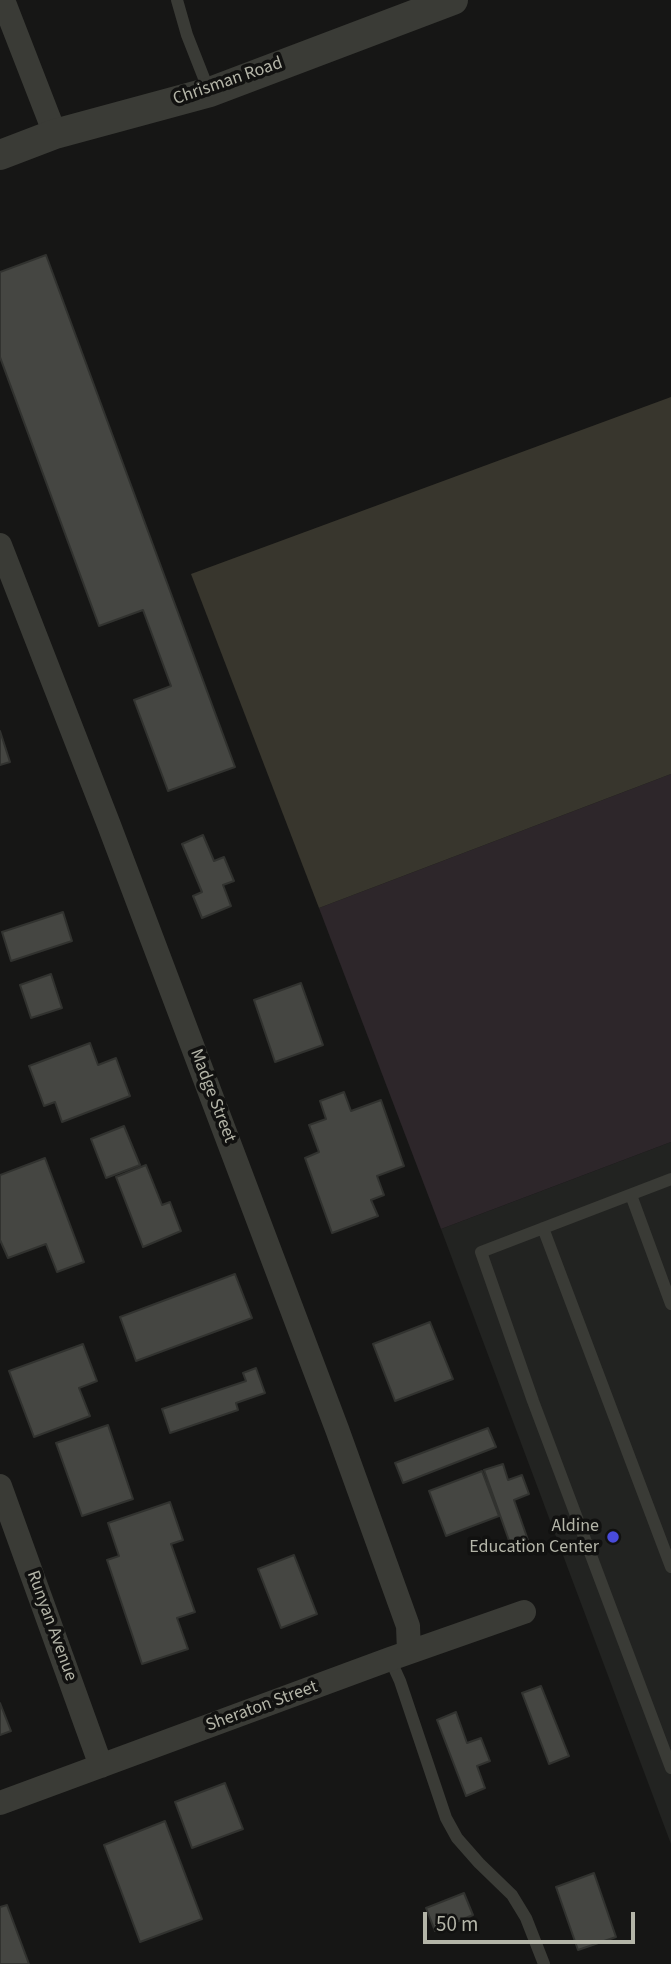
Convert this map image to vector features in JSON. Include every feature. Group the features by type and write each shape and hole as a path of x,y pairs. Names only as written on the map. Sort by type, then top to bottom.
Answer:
{"street":[{"path":"3,0 55,134"},
{"name":"Chrisman Road","path":"0,155 55,134 209,92 453,0"},
{"name":"Madge Street","path":"0,545 109,825 337,1429 408,1626 400,1655"},
{"name":"Runyan Avenue","path":"0,1486 102,1766"},
{"name":"Sheraton Street","path":"0,1803 524,1612"}],"lane":[{"path":"177,0 209,92"},
{"path":"671,1179 481,1252 533,1401 671,1768"},
{"path":"631,1195 671,1304"},
{"path":"543,1228 671,1567"},
{"path":"400,1655 400,1681 446,1818 471,1855 512,1895 526,1918 544,1964"}],"shaded area":[{"path":"671,397 671,774 319,908 191,574"},
{"path":"671,774 671,1142 441,1229 319,908"},
{"name":"Aldine Education Center","path":"671,1142 671,1844 441,1229"}],"building":[{"path":"46,255 235,767 168,791 134,700 171,686 143,610 99,626 0,357 0,272"},
{"path":"0,731 10,762 0,765"},
{"path":"203,835 214,861 224,857 234,881 223,885 231,906 202,918 193,896 202,892 182,844"},
{"path":"63,912 72,941 11,961 2,932"},
{"path":"51,974 62,1008 31,1018 20,985"},
{"path":"301,983 323,1045 275,1062 254,1000"},
{"path":"90,1043 98,1065 116,1058 130,1096 62,1122 55,1102 44,1106 29,1066"},
{"path":"344,1092 351,1111 381,1100 404,1166 377,1176 384,1195 371,1200 378,1216 332,1233 305,1158 319,1152 309,1125 326,1119 320,1101"},
{"path":"124,1126 140,1165 106,1178 91,1139"},
{"path":"45,1158 84,1262 57,1272 46,1244 8,1258 0,1240 0,1175"},
{"path":"146,1165 162,1205 170,1202 181,1231 143,1247 116,1177"},
{"path":"235,1274 252,1318 136,1361 120,1317"},
{"path":"430,1322 453,1379 395,1401 373,1344"},
{"path":"83,1344 97,1381 79,1388 90,1416 34,1437 9,1371"},
{"path":"256,1368 265,1393 236,1403 238,1410 170,1433 162,1409 246,1381 243,1373"},
{"path":"108,1425 133,1499 82,1516 56,1443"},
{"path":"488,1428 496,1447 403,1483 395,1463"},
{"path":"503,1464 508,1480 522,1475 529,1494 514,1500 529,1543 512,1549 484,1470"},
{"path":"482,1471 499,1516 446,1536 429,1491"},
{"path":"170,1502 183,1540 171,1544 195,1612 177,1618 188,1649 142,1664 107,1560 119,1556 108,1523"},
{"path":"294,1555 317,1614 281,1628 258,1569"},
{"path":"541,1686 569,1756 549,1764 522,1693"},
{"path":"0,1703 11,1731 0,1735"},
{"path":"456,1712 467,1743 481,1738 490,1761 477,1766 485,1788 466,1796 437,1720"},
{"path":"225,1783 243,1829 192,1848 175,1802"},
{"path":"165,1821 202,1919 140,1942 104,1845"},
{"path":"594,1873 616,1937 578,1950 556,1887"},
{"path":"464,1893 473,1915 435,1931 426,1908"},
{"path":"7,1905 29,1964 0,1964 0,1907"}],"place":[{"name":"Aldine Education Center","path":"613,1537"}]}
